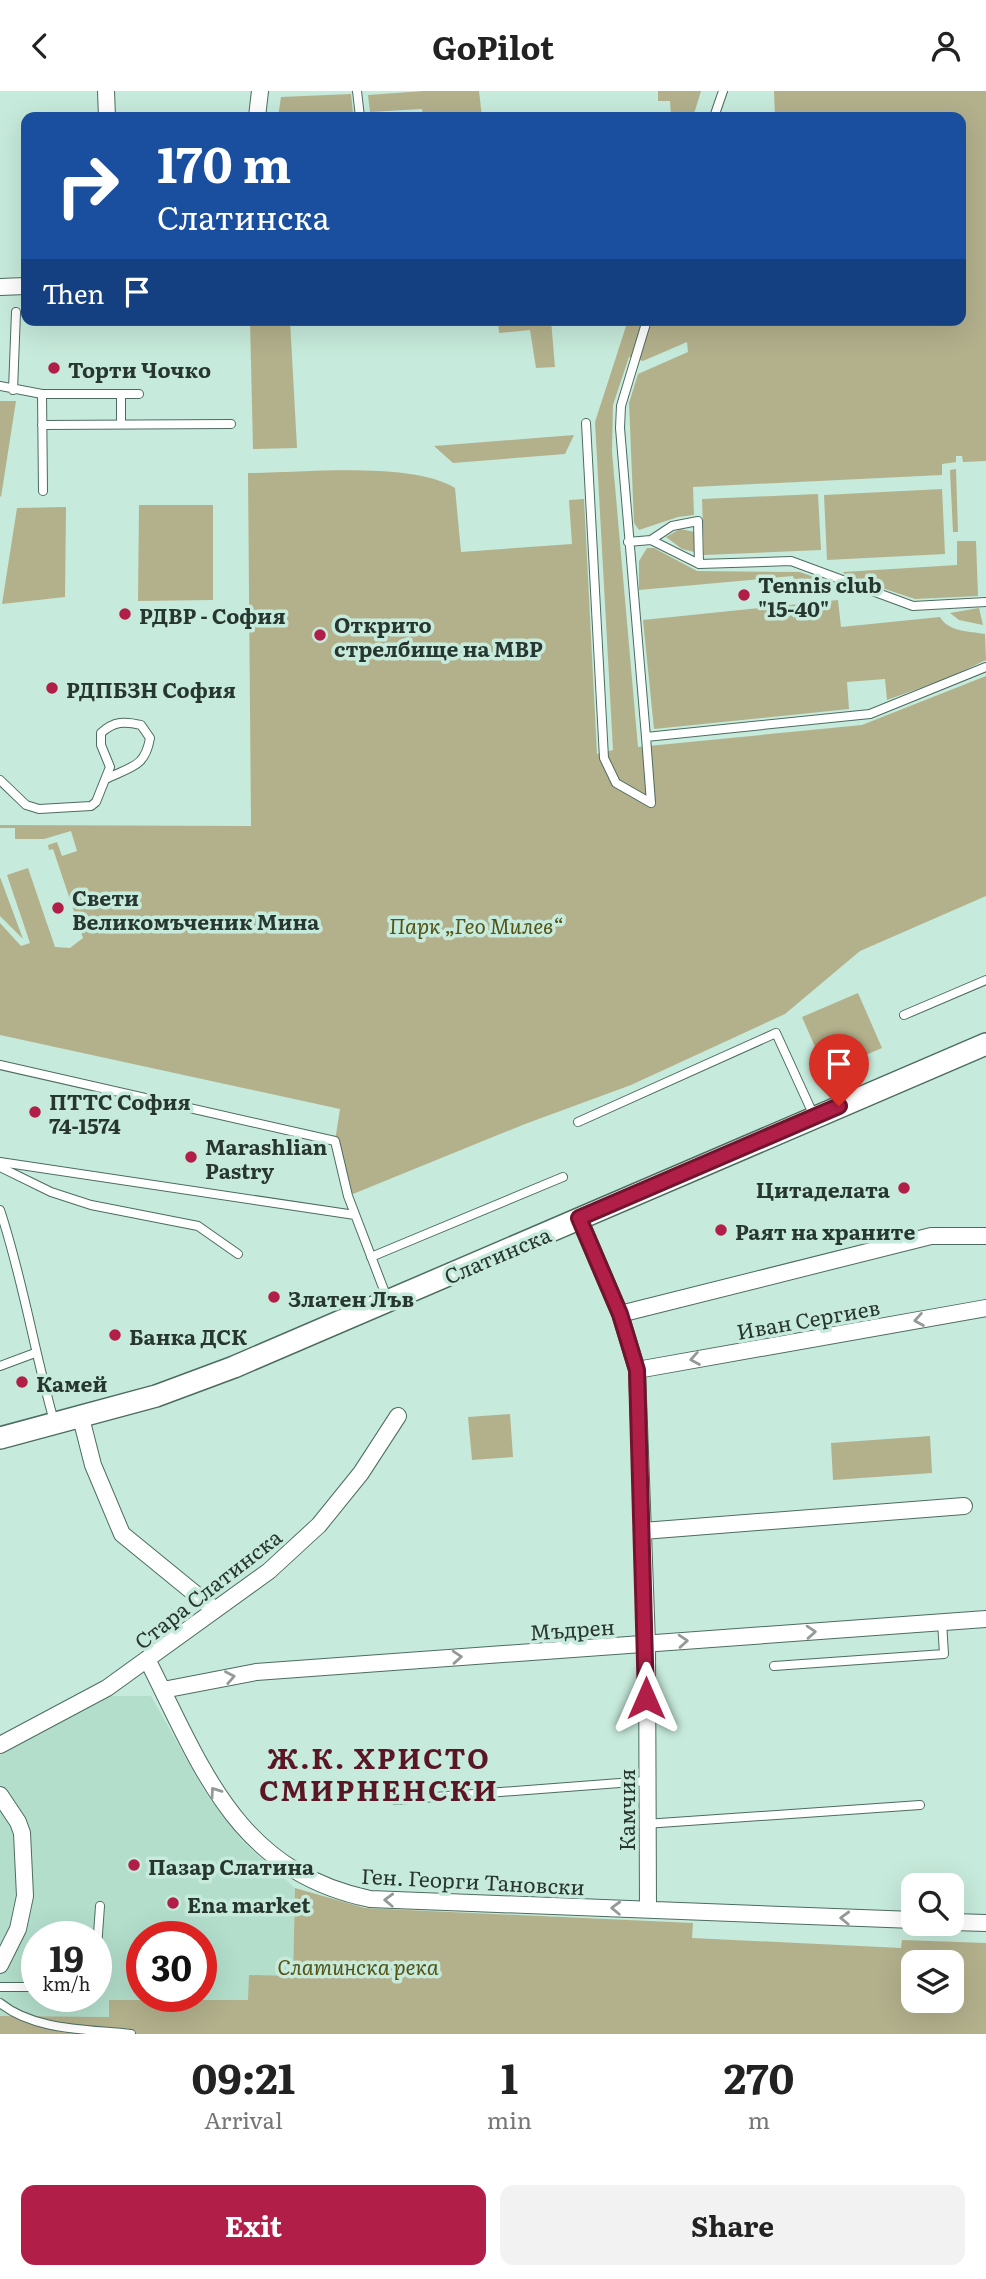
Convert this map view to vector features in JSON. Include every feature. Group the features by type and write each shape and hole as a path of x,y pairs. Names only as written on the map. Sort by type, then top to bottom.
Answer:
{"street":[{"path":"106,91 107,112"},
{"path":"258,112 260,91"},
{"path":"0,287 21,286"},
{"name":"Слатинска","path":"0,1438 81,1418 234,1367 986,1044"},
{"name":"Камчия","path":"579,1218 620,1314 637,1370 647,1643 645,1824 648,1909"},
{"path":"620,1314 931,1236 986,1236"},
{"name":"Иван Сергиев","path":"637,1370 986,1308"},
{"name":"Стара Слатинска","path":"0,1745 107,1688 270,1571 319,1525 362,1473 398,1416"},
{"path":"81,1418 93,1465 122,1534 215,1610"},
{"path":"643,1531 964,1506"},
{"name":"Мъдрен","path":"163,1690 256,1672 986,1619"},
{"name":"Ген. Георги Тановски","path":"148,1661 203,1773 226,1807 280,1861 315,1884 370,1899 901,1919"},
{"path":"0,1795 22,1833 25,1896 18,1929 0,1965"},
{"path":"964,1922 986,1923"}],"lane":[{"path":"357,91 359,112"},
{"path":"716,112 723,91"},
{"path":"13,390 16,312"},
{"path":"586,423 604,758 616,783 651,803 628,542 621,406 645,326"},
{"path":"0,386 42,394 139,394"},
{"path":"42,394 43,491"},
{"path":"121,394 121,424"},
{"path":"42,425 231,424"},
{"path":"628,542 651,540 672,526 698,521 699,564"},
{"path":"651,540 699,564 792,561 913,607 986,603"},
{"path":"646,737 870,714 986,667"},
{"path":"0,780 26,805 38,809 90,806 96,802 108,778 110,767 101,745 101,733 111,724 128,722 141,725 150,738 147,754 137,765 108,778"},
{"path":"904,1015 986,980"},
{"path":"578,1122 776,1033 814,1117"},
{"path":"0,1066 334,1141 355,1215 388,1301"},
{"path":"0,1162 355,1215"},
{"path":"0,1167 51,1192 91,1205 198,1226 238,1254"},
{"path":"371,1257 563,1177"},
{"path":"0,1210 19,1266 36,1353 55,1425"},
{"path":"0,1366 36,1353"},
{"path":"774,1666 944,1654 942,1622"},
{"path":"395,1800 646,1781"},
{"path":"645,1824 920,1805"},
{"path":"99,1921 100,1906"},
{"path":"0,1987 21,1987"},
{"path":"0,2003 11,2012 37,2022 131,2034"}],"shaded area":[{"name":"Пазар Слатина","path":"103,1696 151,1696 206,1794 243,1842 295,1888 292,2020 0,2016 0,1755"}],"green space":[{"path":"479,91 481,112 422,112 422,109 370,112 368,95"},
{"path":"658,91 701,91 695,112 671,112 670,101 658,101"},
{"name":"Парк „Гео Милев“","path":"774,91 986,91 986,461 963,462 962,456 956,456 956,462 942,464 942,475 693,487 694,515 678,517 639,530 634,523 629,403 638,374 688,352 687,342 643,361 629,357 613,405 612,452 638,747 862,725 986,676 986,896 860,951 785,1014 631,1085 525,1124 348,1196 335,1141 340,1109 0,1035 0,923 21,946 30,943 7,875 28,868 55,947 70,948 83,938 53,849 49,850 48,845 57,842 62,856 77,851 71,831 44,839 15,839 15,828 0,828 0,825 251,826 248,473 384,471 435,480 455,488 461,552 572,544 569,500 584,499 597,754 613,750 595,422 626,326 966,326 966,112 775,112"},
{"path":"351,94 353,112 279,112 281,97"},
{"path":"250,326 290,326 297,448 253,449"},
{"path":"498,326 552,326 555,367 536,368 530,330 499,333"},
{"path":"0,401 16,401 1,497 0,496"},
{"path":"574,435 565,454 453,463 434,446"},
{"path":"956,469 958,532 953,532 950,470"},
{"path":"942,489 945,554 827,560 824,495"},
{"path":"818,494 821,550 704,555 702,499"},
{"path":"139,505 213,505 213,600 138,601"},
{"path":"66,507 65,597 2,604 17,508"},
{"path":"680,529 695,532 694,552 682,549 666,537"},
{"path":"957,541 976,541 978,596 915,599 846,576 843,572 957,565"},
{"path":"647,548 654,548 697,571 800,572 850,590 796,595 793,576 639,590 639,561"},
{"path":"838,600 841,627 940,617 948,626 985,634 986,660 948,678 887,700 885,679 847,682 849,709 654,729 643,620"},
{"path":"979,608 983,625 959,620 950,613"},
{"path":"0,877 23,939 0,916"},
{"path":"858,993 882,1048 826,1072 802,1017"},
{"path":"510,1414 513,1457 472,1460 468,1417"},
{"path":"930,1436 932,1473 833,1480 831,1443"},
{"name":"Слатинска река","path":"295,1888 365,1908 693,1923 692,1938 901,1948 902,1940 986,1943 986,2034 0,2034 0,2016 109,2017 112,2000 126,2000 126,2012 217,2012 217,2000 248,2000 249,1975 293,1976"}],"place":[{"name":"Торти Чочко","path":"54,368"},
{"name":"Tennis club \"15-40\"","path":"744,595"},
{"name":"РДВР - София","path":"125,614"},
{"name":"Открито стрелбище на МВР","path":"320,635"},
{"name":"РДПБЗН София","path":"52,688"},
{"name":"Свети Великомъченик Мина","path":"58,908"},
{"name":"ПТТС София 74-1574","path":"35,1112"},
{"name":"Marashlian Pastry","path":"191,1157"},
{"name":"Цитаделата","path":"904,1188"},
{"name":"Раят на храните","path":"721,1230"},
{"name":"Златен Лъв","path":"274,1297"},
{"name":"Банка ДСК","path":"115,1335"},
{"name":"Камей","path":"22,1382"},
{"name":"Пазар Слатина","path":"134,1865"},
{"name":"Ena market","path":"173,1903"}],"district":[{"name":"Ж.К. ХРИСТО СМИРНЕНСКИ","path":"379,1773"}],"route":[{"path":"646,1698 647,1643 637,1370 620,1314 579,1218 839,1106"}]}
